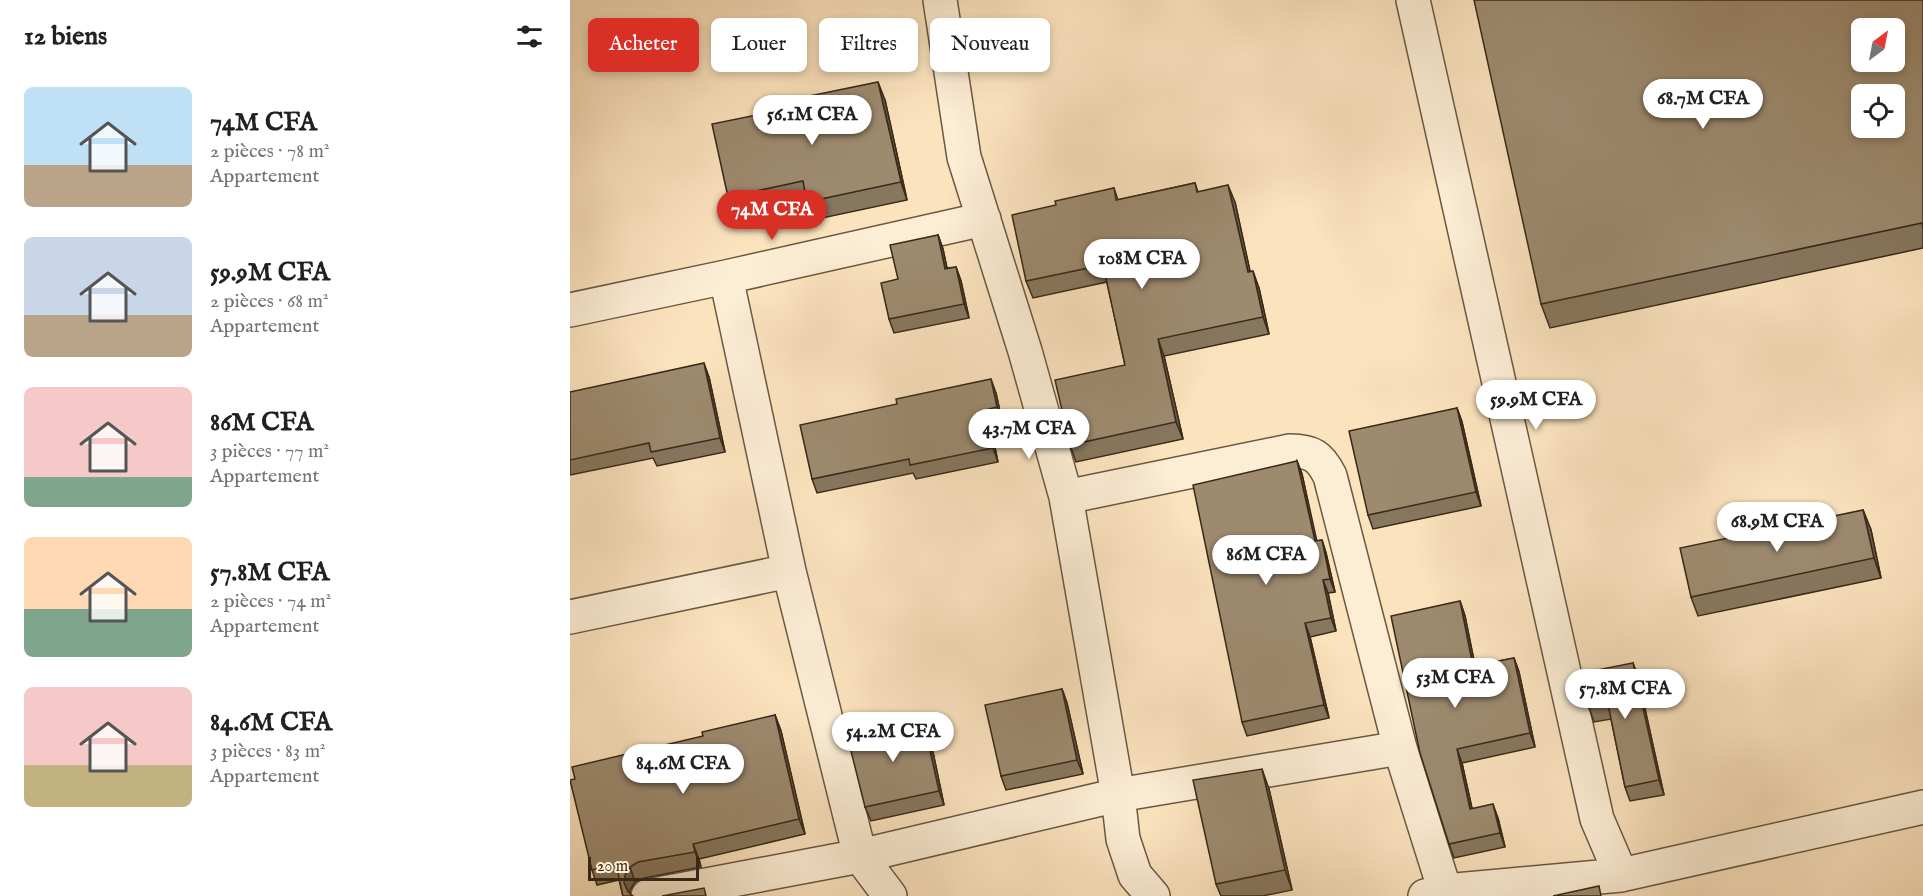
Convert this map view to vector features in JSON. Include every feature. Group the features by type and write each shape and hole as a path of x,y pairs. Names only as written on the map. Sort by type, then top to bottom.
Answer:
{"street":[{"path":"940,0 964,157 1025,351 1066,497 1118,795 1123,839 1135,875 1154,896"},
{"path":"1413,0 1597,819 1621,875"},
{"path":"570,309 726,277 984,219"},
{"path":"726,277 789,570 860,856 891,896"},
{"path":"1066,497 1290,451 1305,451 1322,460 1330,476 1435,893 1621,875 1923,807"},
{"path":"570,617 789,570"},
{"path":"648,896 860,856 1118,795 1400,748"}],"building":[{"path":"1474,0 1923,0 1923,229 1922,223 1541,304"},
{"path":"878,82 901,182 807,202 803,181 728,197 712,124 787,109 785,101"},
{"path":"1195,183 1197,192 1228,185 1248,272 1253,271 1263,317 1158,339 1176,422 1070,445 1055,380 1125,365 1103,265 1026,281 1012,215 1056,205 1055,201 1114,188 1116,200"},
{"path":"938,235 945,269 956,267 964,304 889,319 881,283 898,279 890,245"},
{"path":"704,363 720,438 651,452 649,443 570,460 570,392"},
{"path":"991,379 997,407 985,410 993,448 910,465 909,459 812,479 800,425 897,404 896,399"},
{"path":"1457,408 1476,492 1368,515 1349,431"},
{"path":"1297,461 1315,541 1322,540 1330,579 1323,580 1331,618 1305,623 1324,705 1242,722 1193,485"},
{"path":"1863,510 1874,558 1691,597 1680,548"},
{"path":"1460,601 1473,666 1514,658 1530,733 1457,749 1470,809 1493,804 1500,833 1449,844 1420,753 1391,616"},
{"path":"1633,663 1659,780 1625,787 1608,704 1589,708 1582,673"},
{"path":"1062,689 1077,760 1001,776 985,705"},
{"path":"775,715 799,819 693,844 695,852 638,862 630,867 625,875 624,883 628,892 633,896 623,896 616,864 592,870 570,780 575,779 572,767 703,736 702,732"},
{"path":"923,719 939,791 865,807 847,735"},
{"path":"1262,769 1285,870 1216,884 1193,780"},
{"path":"1599,886 1601,896 1553,896"},
{"path":"704,888 706,896 662,896"}]}
